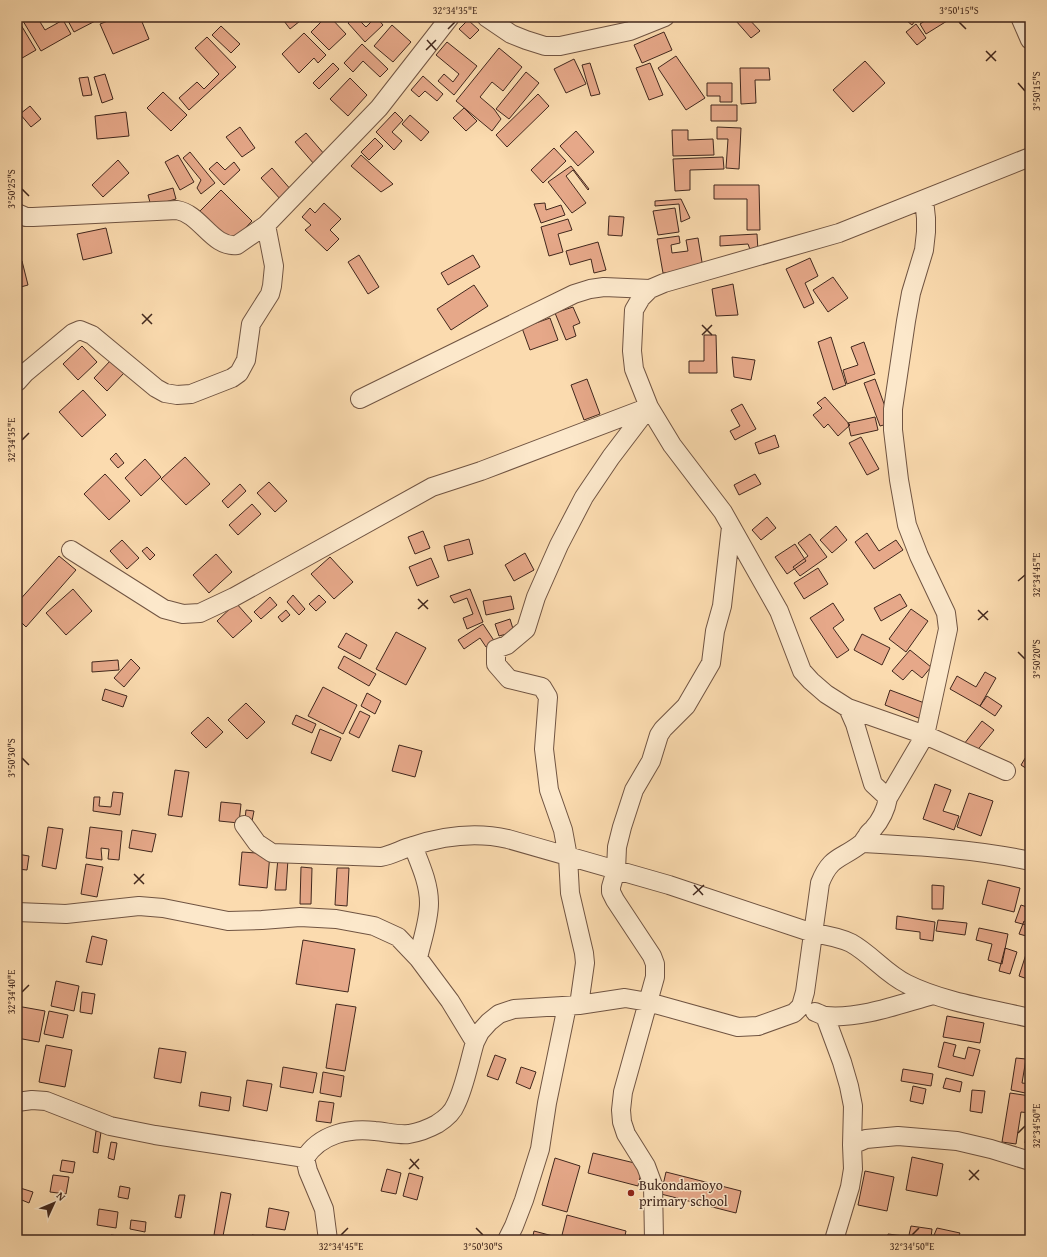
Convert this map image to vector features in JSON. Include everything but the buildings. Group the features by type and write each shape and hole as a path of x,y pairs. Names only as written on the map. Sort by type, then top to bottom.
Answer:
{"street":[{"path":"17,213 33,218 177,210 188,214 219,241 237,245 266,225 379,108 450,17"},
{"path":"486,17 511,34 526,40 545,46 560,46 630,31 665,17"},
{"path":"1020,17 1030,40"},
{"path":"1006,771 925,735 848,708 826,694 802,671 779,612 732,527 723,512 672,445 649,407 634,369 632,351 634,310 641,298 650,289 664,283 839,233 1030,157"},
{"path":"328,1240 324,1210 308,1171 305,1158 310,1151 318,1142 342,1133 360,1130 394,1134 409,1134 426,1130 444,1120 456,1105 475,1042 480,1032 499,1014 514,1009 573,1005 625,998 648,1002 738,1026 748,1027 758,1026 794,1012 801,1006 805,992 820,883 825,871 831,864 863,842 886,808 888,798 925,735 948,629 946,613 919,556 908,524 899,480 893,430 892,409 911,293 924,250 926,218 924,200"},
{"path":"17,382 25,373 72,333 80,330 92,334 156,388 165,393 177,395 191,394 239,374 246,360 251,324 270,294 272,286 274,266 266,225"},
{"path":"360,399 574,294 604,286 650,289"},
{"path":"71,550 164,610 183,614 200,613 234,596 432,487 481,471 649,407"},
{"path":"507,1240 524,1200 540,1149 547,1103 585,963 570,893 568,857 562,824 549,790 544,749 548,697 542,688 509,679 496,664 496,649 507,645 526,629 536,597 550,564 584,497 611,457 649,407"},
{"path":"654,1240 653,1185 646,1166 626,1134 622,1122 621,1110 623,1092 656,977 655,964 652,956 615,900 611,892 611,883 616,870 617,847 634,790 650,761 662,728 691,700 711,663 715,631 722,606 732,527"},
{"path":"848,708 856,724 874,784 888,798"},
{"path":"244,825 257,843 272,853 381,857 413,846 447,837 492,835 669,885 813,933 836,937 852,944 885,970 906,984 933,995 1030,1018"},
{"path":"863,842 968,850 1030,861"},
{"path":"413,846 425,877 430,903 418,958"},
{"path":"17,912 66,914 139,906 163,908 228,920 262,920 300,917 336,919 374,926 398,937 418,958 450,1001 475,1042"},
{"path":"801,1006 825,1016 854,1015 933,995"},
{"path":"825,1016 842,1062 853,1106 853,1170 850,1187 834,1240"},
{"path":"17,1102 32,1100 46,1101 110,1126 155,1135 305,1158"},
{"path":"852,1145 866,1139 898,1136 956,1142 992,1149 1030,1161"}],"place":[{"name":"Bukondamoyo primary school","path":"631,1193"}]}
